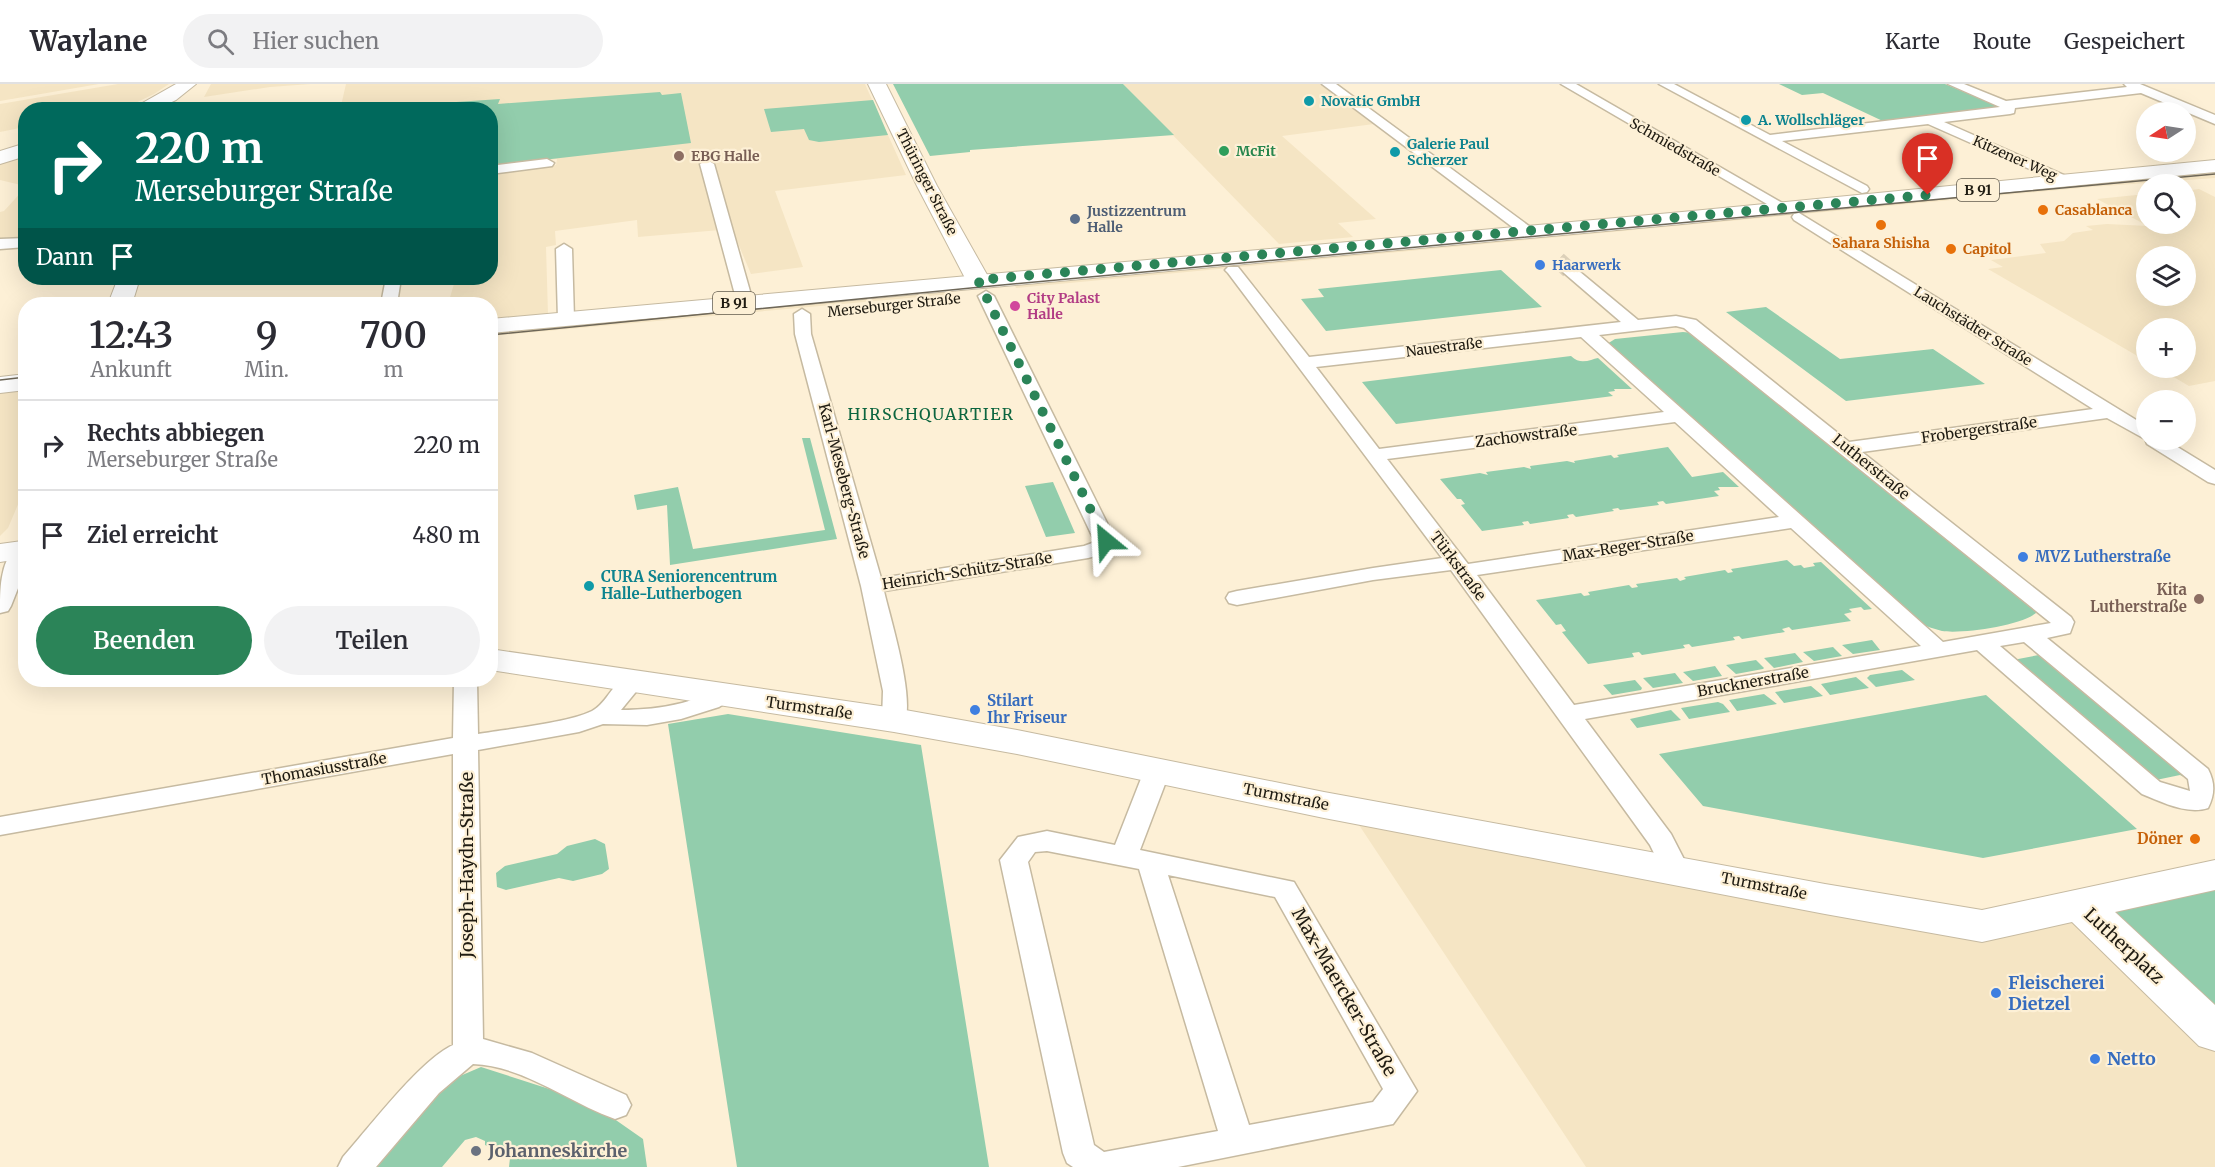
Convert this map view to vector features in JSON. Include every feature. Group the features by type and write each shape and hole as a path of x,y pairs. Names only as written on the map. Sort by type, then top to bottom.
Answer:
{"main road":[{"path":"157,102 187,84"},
{"name":"Thüringer Straße","path":"877,84 927,186 982,288"},
{"path":"164,99 176,102"},
{"path":"0,158 18,152"},
{"name":"Merseburger Straße","path":"498,325 745,302 1236,274 2215,166"},
{"path":"2196,182 2215,181"},
{"name":"Merseburger Straße","path":"498,338 713,319 802,314 982,288 1528,231 2136,186"},
{"path":"0,372 18,371"},
{"path":"0,385 18,383"},
{"name":"Turmstraße","path":"498,660 894,720 1017,742 1324,805 1982,926 2080,905"},
{"name":"Lutherplatz","path":"2080,905 2215,875"},
{"name":"Lutherplatz","path":"2080,905 2215,1034"}],"street":[{"path":"1328,84 1528,231"},
{"name":"Schmiedstraße","path":"1567,84 1792,212"},
{"path":"1665,84 1862,189"},
{"path":"1768,139 2010,110 2005,105 1954,84"},
{"path":"2130,84 2215,120"},
{"path":"2005,105 2143,89"},
{"name":"Kitzener Weg","path":"1930,120 2068,182"},
{"path":"498,169 547,163"},
{"path":"707,164 745,302"},
{"name":"Lauchstädter Straße","path":"1792,212 2136,428"},
{"path":"0,244 18,243"},
{"path":"564,249 566,319"},
{"path":"1569,270 1635,326"},
{"name":"Türkstraße","path":"1236,274 1460,567 1662,841 1675,869"},
{"name":"Heinrich-Schütz-Straße","path":"872,586 1100,550 1106,546 1106,541 982,288"},
{"name":"Karl-Meseberg-Straße","path":"802,314 803,334 872,586 895,691 894,720"},
{"name":"Lutherstraße","path":"1585,331 1676,321 1690,324 2064,622 2062,628 1939,650"},
{"path":"1585,331 1939,650"},
{"name":"Nauestraße","path":"1304,363 1585,331"},
{"name":"Frobergerstraße","path":"1847,448 2110,412"},
{"name":"Zachowstraße","path":"1374,455 1678,416"},
{"path":"2170,450 2215,478"},
{"name":"Max-Reger-Straße","path":"1237,598 1372,574 1460,567 1794,521"},
{"path":"0,606 18,552"},
{"path":"1982,642 2151,788 2207,808 2199,775 2029,634"},
{"name":"Brucknerstraße","path":"1567,714 1939,650"},
{"name":"Thomasiusstraße","path":"0,826 579,724 602,716 612,708 632,682"},
{"name":"Joseph-Haydn-Straße","path":"465,687 468,1051"},
{"path":"602,716 622,720 637,719 701,706 722,695"},
{"path":"1157,771 1137,859 1238,1142"},
{"name":"Max-Maercker-Straße","path":"1047,841 1284,889 1401,1091 1382,1114 1238,1142 1100,1167 1079,1153 1014,860 1027,844 1047,841"},
{"path":"355,1167 445,1066 468,1051 495,1053 615,1105"}],"shaded area":[{"path":"0,84 99,84 0,101"},
{"path":"118,84 169,84 137,102 18,102 18,128 0,132 0,104"},
{"path":"211,84 311,84 270,87 204,97"},
{"path":"346,84 865,84 906,175 775,191 803,267 751,274 732,229 638,237 637,220 555,231 556,245 546,247 548,314 498,319 498,297 450,297 454,285 498,285 498,171 556,165 557,159 498,165 498,102 342,102"},
{"path":"1123,84 1321,84 1374,124 1282,136 1376,219 1338,223 1353,237 1279,244"},
{"path":"18,155 18,184 0,180 0,161"},
{"path":"2215,169 2215,178 2196,179 2196,174 2164,174"},
{"path":"2136,177 2136,184 1803,214 1797,210"},
{"path":"2196,189 2215,197 2215,381 2189,386 2175,378 2196,378 2196,318 2136,318 2136,355 1988,269 2003,267 1991,260 2046,253 2040,244 2064,241 2073,233 2093,230 2086,226 2136,225 2136,234 2196,234"},
{"path":"2136,195 2136,220 2097,199"},
{"path":"18,196 18,240 0,241 0,212 4,211"},
{"path":"1785,211 1792,215 1016,288 1013,281"},
{"path":"944,287 953,294 498,335 498,329"},
{"path":"18,392 18,504 8,528 0,536 0,393"},
{"path":"1357,822 1982,925 2081,905 2215,1033 2215,1167 1586,1167"}],"green space":[{"path":"893,84 1123,84 1174,135 970,150 970,152 930,156"},
{"path":"1779,84 1945,84 2005,109 1887,123 1823,93 1802,95"},
{"path":"660,92 662,95 681,93 691,143 498,165 498,104"},
{"path":"500,99 498,104 498,102 456,102"},
{"path":"873,100 888,135 819,142 809,140 804,129 771,132 764,109"},
{"path":"1501,270 1542,307 1326,331 1301,299 1324,297 1318,289"},
{"path":"1766,307 1840,359 1933,349 1985,384 1846,401 1726,312"},
{"path":"1693,333 2035,605 2036,613 2017,622 1963,631 1942,631 1919,623 1607,344 1615,339"},
{"path":"1571,356 1578,361 1598,358 1632,389 1614,389 1615,391 1608,392 1613,396 1396,424 1362,382"},
{"path":"802,438 810,438 837,539 670,565 667,505 637,510 634,495 678,487 693,549 825,530"},
{"path":"1668,447 1692,477 1723,472 1739,487 1718,487 1720,490 1714,491 1719,496 1666,504 1663,501 1657,502 1659,505 1620,510 1618,508 1612,509 1614,511 1576,517 1573,514 1567,515 1569,518 1530,524 1528,521 1522,522 1524,525 1482,531 1461,505 1465,504 1461,499 1457,499 1440,479 1480,473 1488,475 1486,472 1524,467 1531,469 1530,466 1567,461 1575,463 1574,461 1611,455 1614,458 1619,457 1617,455"},
{"path":"1053,482 1075,533 1046,537 1025,486"},
{"path":"1787,560 1794,566 1801,565 1804,568 1821,562 1872,609 1864,610 1861,607 1849,609 1852,612 1844,614 1851,621 1792,630 1789,627 1782,629 1785,632 1742,639 1739,636 1733,637 1735,640 1692,647 1689,644 1683,645 1685,648 1642,655 1639,652 1632,653 1634,657 1588,664 1562,632 1566,631 1561,624 1556,625 1536,600 1581,593 1584,596 1590,595 1588,592 1629,585 1632,588 1638,587 1636,584 1677,578 1680,581 1686,579 1684,577 1725,570 1728,573 1733,572 1731,569"},
{"path":"1872,640 1880,650 1853,654 1842,645"},
{"path":"1833,647 1842,656 1814,661 1803,652"},
{"path":"1795,653 1803,662 1774,668 1764,658"},
{"path":"2044,654 2183,770 2184,777 2180,775 2156,780 2013,660"},
{"path":"1756,660 1763,669 1736,674 1726,665"},
{"path":"1715,666 1722,676 1693,681 1683,672"},
{"path":"1902,670 1915,680 1876,687 1867,678 1870,675"},
{"path":"1675,673 1683,683 1653,688 1643,678"},
{"path":"1856,677 1869,688 1830,695 1821,684"},
{"path":"1635,680 1642,688 1641,690 1612,695 1603,685"},
{"path":"1811,686 1823,696 1784,703 1775,692"},
{"path":"1764,694 1777,704 1737,711 1729,700"},
{"path":"1986,695 2137,829 1983,858 1703,806 1659,754"},
{"path":"1718,702 1730,712 1689,719 1681,708"},
{"path":"1671,710 1681,720 1637,728 1630,719"},
{"path":"728,714 921,745 989,1167 737,1167 668,724"},
{"path":"595,839 605,844 609,869 602,874 573,881 559,878 506,890 497,887 496,873 505,866 557,854 567,846"},
{"path":"2215,875 2215,1033 2081,905"},
{"path":"481,1067 590,1102 643,1139 647,1167 509,1167 510,1158 507,1155 485,1145 485,1141 476,1137 465,1140 442,1167 370,1167 453,1079"}],"tunnel":[{"path":"1560,262 1558,260 1569,270"}],"tram line":[{"path":"498,334 981,287 2215,174"},
{"path":"0,380 18,378"}],"place":[{"name":"Novatic GmbH","path":"1309,101"},
{"name":"A. Wollschläger","path":"1746,120"},
{"name":"McFit","path":"1224,151"},
{"name":"Galerie Paul Scherzer","path":"1395,152"},
{"name":"EBG Halle","path":"679,156"},
{"name":"Casablanca","path":"2043,210"},
{"name":"Justizzentrum Halle","path":"1075,219"},
{"name":"Sahara Shisha","path":"1881,225"},
{"name":"Capitol","path":"1951,249"},
{"name":"Haarwerk","path":"1540,265"},
{"name":"City Palast Halle","path":"1015,306"},
{"name":"MVZ Lutherstraße","path":"2023,557"},
{"name":"CURA Seniorencentrum Halle-Lutherbogen","path":"589,586"},
{"name":"Kita Lutherstraße","path":"2199,599"},
{"name":"Stilart Ihr Friseur","path":"975,710"},
{"name":"Döner","path":"2195,839"},
{"name":"Fleischerei Dietzel","path":"1996,993"},
{"name":"Netto","path":"2095,1059"},
{"name":"Johanneskirche","path":"476,1151"}],"district":[{"name":"HIRSCHQUARTIER","path":"931,414"}],"route":[{"path":"1106,541 978,280 1928,195"}]}
